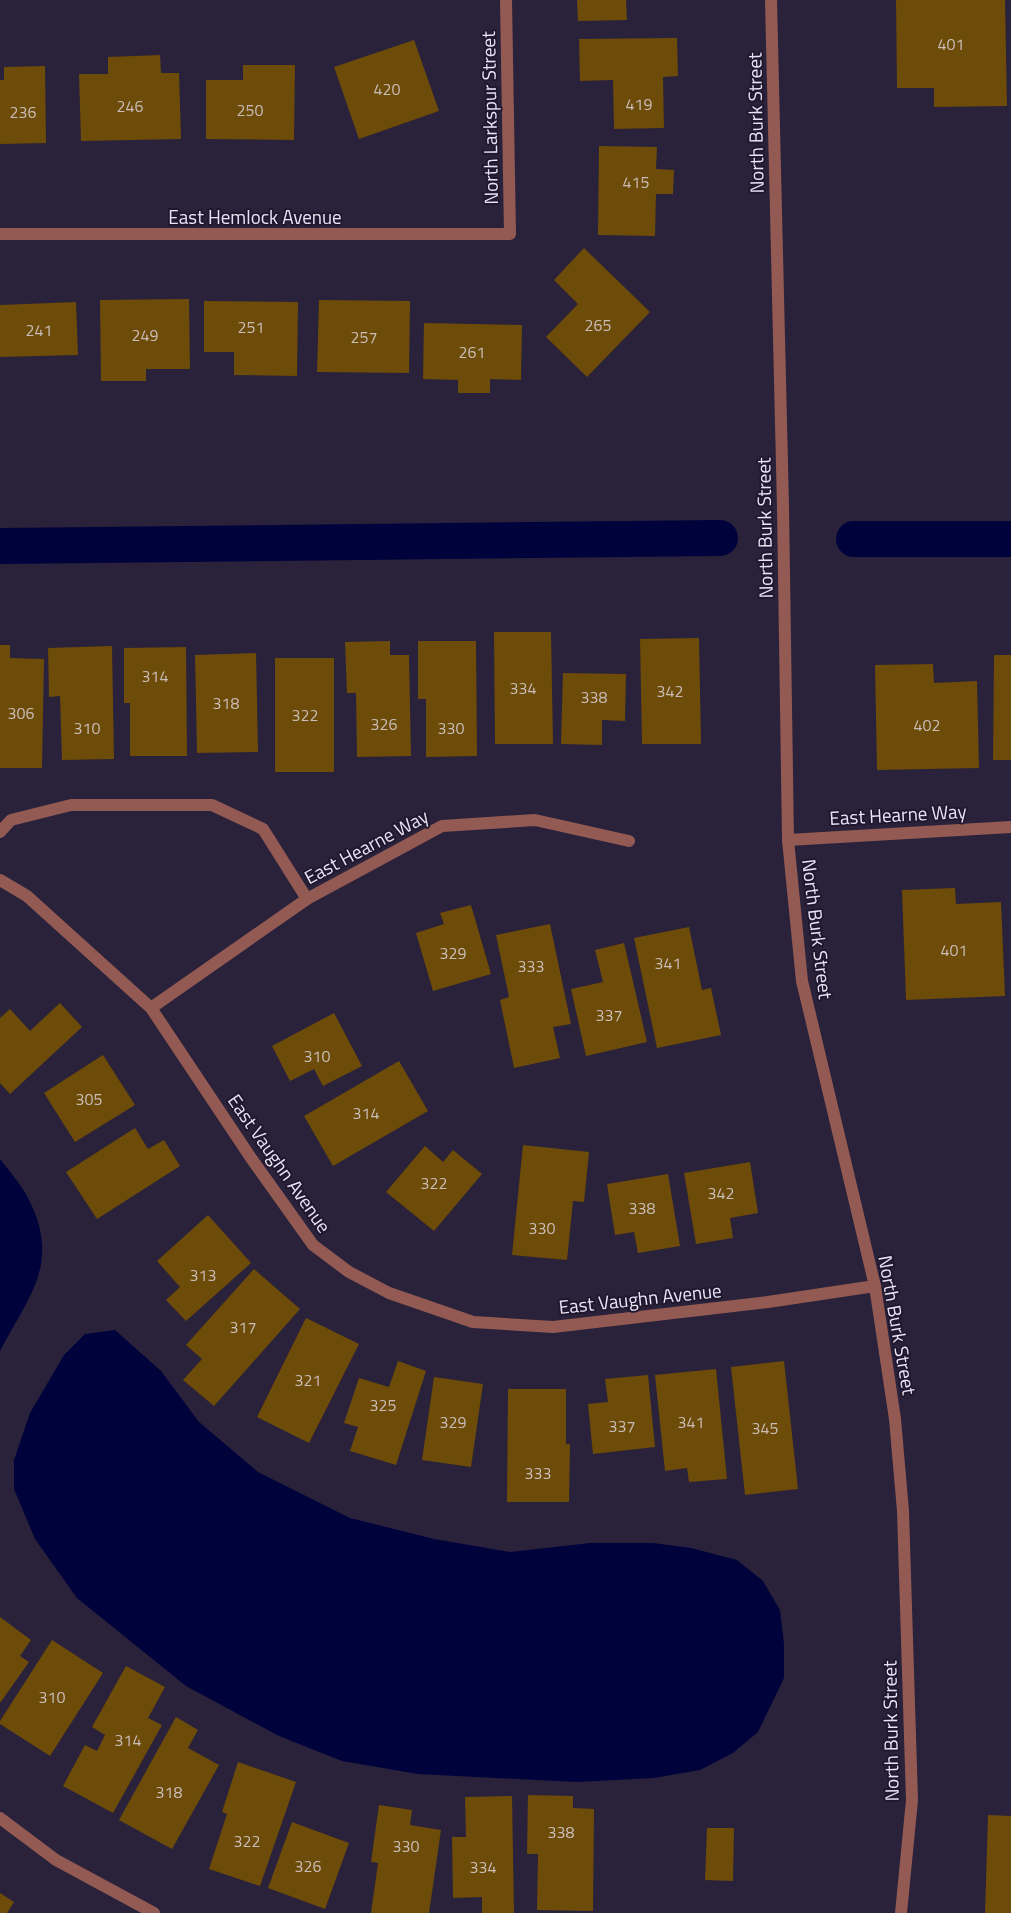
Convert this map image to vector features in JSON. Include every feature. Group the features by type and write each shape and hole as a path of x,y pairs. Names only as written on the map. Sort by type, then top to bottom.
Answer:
{"street":[{"name":"North Larkspur Street","path":"506,0 510,234"},
{"name":"North Burk Street","path":"771,0 788,840 802,980 875,1286 895,1419 903,1511 912,1800 901,1913"},
{"name":"East Hemlock Avenue","path":"0,234 510,234"},
{"path":"0,832 11,820 70,805 212,805 263,829 307,899"},
{"name":"East Hearne Way","path":"151,1008 307,899 442,826 535,820 630,841"},
{"name":"East Hearne Way","path":"788,840 1011,827"},
{"name":"East Vaughn Avenue","path":"0,880 27,896 151,1008 251,1158 313,1245 349,1272 389,1293 473,1322 553,1327 768,1302 875,1286"},
{"path":"0,1818 56,1860 154,1913"}],"shaded area":[{"path":"0,1159 27,1196 37,1219 42,1240 42,1259 38,1277 31,1294 0,1351"},
{"path":"115,1330 161,1371 199,1422 258,1472 350,1518 434,1539 510,1552 590,1543 653,1543 691,1548 737,1560 763,1581 780,1610 784,1644 784,1678 758,1732 733,1753 700,1770 654,1778 577,1782 418,1774 342,1761 279,1736 186,1686 77,1598 35,1539 14,1489 14,1460 30,1413 64,1355 85,1334"}],"building":[{"path":"577,0 626,0 627,20 578,21"},
{"path":"896,0 1005,0 1007,106 934,107 934,88 897,88"},
{"path":"677,38 678,76 663,77 664,128 614,129 613,80 580,81 579,39"},
{"path":"414,40 439,111 359,139 334,67"},
{"path":"160,55 161,73 179,73 181,139 81,141 79,74 108,74 108,57"},
{"path":"243,65 295,65 294,140 206,139 206,80 243,80"},
{"path":"45,66 46,143 0,144 0,80 4,80 4,67"},
{"path":"599,146 657,147 656,169 674,170 673,194 656,194 655,236 598,235"},
{"path":"584,248 650,312 587,377 546,337 578,304 554,280"},
{"path":"189,299 190,369 146,369 146,381 101,381 100,300"},
{"path":"319,300 410,301 409,373 317,372"},
{"path":"204,301 298,302 297,376 234,375 234,352 204,352"},
{"path":"76,302 78,355 0,357 0,305"},
{"path":"424,323 522,325 521,380 490,379 490,393 458,393 458,380 423,379"},
{"path":"494,632 551,632 553,744 495,744"},
{"path":"699,638 701,744 642,744 640,639"},
{"path":"390,641 390,655 409,655 411,756 357,757 356,693 347,693 345,642"},
{"path":"418,641 476,641 477,756 426,757 426,699 418,699"},
{"path":"0,645 10,645 10,658 44,659 42,768 0,768"},
{"path":"112,646 114,759 62,760 60,696 49,697 48,648"},
{"path":"186,647 187,756 130,756 130,703 124,703 124,648"},
{"path":"256,653 258,752 197,753 195,655"},
{"path":"994,655 1011,655 1011,760 993,760"},
{"path":"275,658 334,658 334,772 275,772"},
{"path":"933,664 934,683 977,681 979,768 877,770 875,665"},
{"path":"563,673 626,674 625,721 602,720 602,745 561,744"},
{"path":"955,888 956,904 1001,902 1005,996 906,1000 902,890"},
{"path":"471,905 491,974 433,991 416,933 444,924 440,913"},
{"path":"550,924 571,1024 553,1027 560,1058 514,1068 500,1000 509,997 496,935"},
{"path":"689,927 702,990 711,988 721,1035 657,1048 634,938"},
{"path":"624,943 647,1042 586,1056 571,989 603,982 595,950"},
{"path":"60,1003 82,1027 10,1094 0,1083 0,1018 10,1009 30,1031"},
{"path":"334,1013 362,1066 323,1086 314,1069 290,1081 272,1046"},
{"path":"103,1055 135,1105 75,1142 44,1093"},
{"path":"399,1061 428,1111 333,1166 304,1116"},
{"path":"135,1128 148,1149 164,1140 180,1166 97,1219 66,1172"},
{"path":"523,1145 589,1152 584,1202 573,1201 567,1260 512,1255"},
{"path":"425,1146 443,1162 453,1150 482,1174 434,1231 386,1192"},
{"path":"750,1162 758,1213 730,1218 733,1238 696,1244 684,1173"},
{"path":"668,1174 680,1246 638,1253 634,1232 615,1235 607,1184"},
{"path":"208,1215 251,1263 186,1321 166,1300 180,1287 157,1261"},
{"path":"254,1269 300,1309 214,1406 183,1380 202,1359 186,1345"},
{"path":"306,1318 359,1344 309,1443 257,1417"},
{"path":"398,1361 426,1371 396,1465 350,1451 358,1427 344,1423 359,1378 389,1387"},
{"path":"784,1361 798,1489 745,1495 731,1367"},
{"path":"716,1369 727,1479 689,1482 687,1468 665,1471 655,1375"},
{"path":"648,1375 655,1447 593,1454 588,1404 608,1402 605,1379"},
{"path":"434,1377 483,1384 471,1467 422,1460"},
{"path":"508,1389 566,1389 566,1444 570,1444 569,1502 507,1502"},
{"path":"0,1617 31,1640 20,1656 29,1662 0,1703"},
{"path":"52,1640 103,1673 50,1756 0,1724 0,1721"},
{"path":"126,1666 165,1687 148,1718 162,1725 113,1813 63,1786 85,1745 97,1751 105,1735 92,1727"},
{"path":"176,1717 198,1730 188,1748 219,1765 172,1849 119,1820"},
{"path":"238,1762 296,1782 260,1886 209,1869 227,1814 222,1812"},
{"path":"528,1795 573,1796 573,1808 594,1809 593,1911 537,1910 538,1854 527,1854"},
{"path":"512,1796 514,1913 482,1913 482,1897 453,1898 452,1837 466,1837 465,1797"},
{"path":"379,1805 412,1810 410,1825 441,1830 429,1913 371,1913 378,1863 371,1862"},
{"path":"988,1815 1011,1816 1011,1913 985,1913"},
{"path":"292,1822 349,1843 325,1909 268,1888"},
{"path":"707,1828 734,1828 733,1881 705,1880"},
{"path":"0,1893 14,1902 7,1913 0,1913"}],"waterway":[{"path":"0,546 720,538"},
{"path":"854,539 1011,539"}]}
